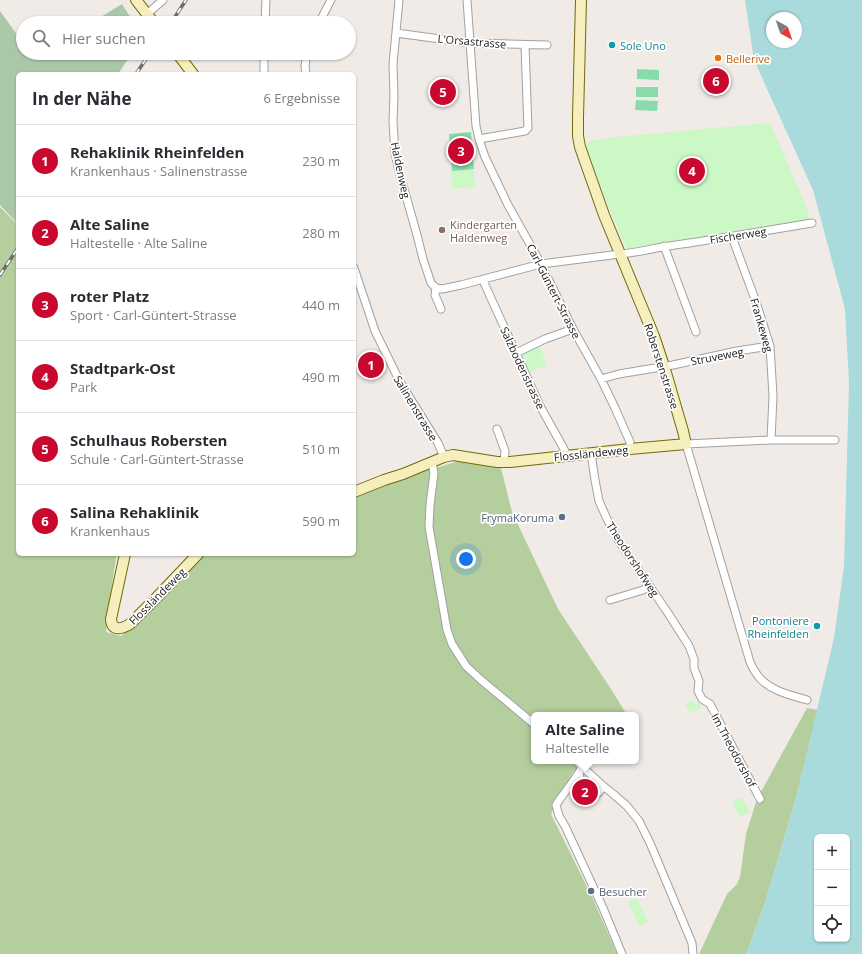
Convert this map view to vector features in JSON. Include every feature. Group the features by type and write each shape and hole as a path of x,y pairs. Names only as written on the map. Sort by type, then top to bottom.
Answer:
{"street":[{"path":"136,0 147,14 163,0"},
{"path":"265,16 266,0"},
{"path":"323,16 331,0"},
{"name":"Haldenweg","path":"399,0 393,64 393,122 395,154 398,171 423,258 431,283 436,288 435,295 441,309"},
{"name":"Carl-Güntert-Strasse","path":"467,0 476,126 484,157 508,205 541,264 573,329 601,379 630,442 630,448"},
{"name":"Roberstenstrasse","path":"580,0 578,117 578,136 580,147 594,188 654,336 664,366 750,662 758,676 774,690 807,700"},
{"name":"L'Orsastrasse","path":"396,33 470,43 547,45"},
{"path":"479,139 525,131 528,128 524,45"},
{"path":"182,60 191,72"},
{"path":"264,60 264,72"},
{"path":"306,60 306,72"},
{"name":"Fischerweg","path":"436,288 442,289 541,264 628,253 812,223"},
{"name":"Frankeweg","path":"732,237 756,302 770,346 773,396 771,440"},
{"path":"664,246 696,332"},
{"name":"Salinenstrasse","path":"356,274 375,331 400,382 438,443 444,458"},
{"name":"Salzbodenstrasse","path":"483,279 540,406 566,455"},
{"path":"516,353 545,339 573,329"},
{"name":"Struveweg","path":"601,379 619,374 770,346"},
{"path":"497,429 505,451 504,462"},
{"name":"Flossländeweg","path":"356,491 453,455 504,462 630,448 686,444 771,440 835,440"},
{"name":"Theodorshofweg","path":"591,453 599,501 618,540 689,646 694,659"},
{"path":"432,463 434,473 429,527 447,630 452,644 466,666 531,722"},
{"name":"Flossländeweg","path":"125,556 112,619 112,625 119,629 130,624 196,556"},
{"path":"610,600 644,590 650,586"},
{"name":"Im Theodorshof","path":"694,659 694,668 699,681 698,692 702,699 710,704 760,799"},
{"path":"577,764 583,786 589,795 591,796 598,794 602,789 602,785"},
{"path":"580,770 612,793 627,806 639,821 650,843 692,943 693,954"},
{"path":"580,770 556,805 559,816 603,908 622,954"}],"green space":[{"path":"122,4 130,16 102,16"},
{"path":"0,11 16,33 16,60 127,60 119,72 16,72 16,222 0,205"},
{"path":"637,69 659,70 659,80 637,79"},
{"path":"636,87 658,87 658,97 636,97"},
{"path":"636,100 658,101 657,111 635,110"},
{"path":"770,123 808,211 809,221 627,250 586,148 586,144 589,141 616,137"},
{"path":"471,132 474,169 452,171 449,134"},
{"path":"474,169 475,187 452,189 451,171"},
{"path":"0,207 16,223 16,556 117,556 106,632 121,636 164,598 202,556 356,556 356,495 420,472 459,461 501,468 512,512 558,609 625,712 531,712 531,764 581,764 573,772 551,814 593,899 617,954 0,954"},
{"path":"539,344 547,365 528,373 521,355"},
{"path":"693,700 695,703 699,702 702,707 690,713 685,704"},
{"path":"807,708 818,710 796,798 765,903 746,954 699,954 727,894 737,884 740,877 746,834 757,799"},
{"path":"742,797 750,812 740,817 732,802"},
{"path":"637,898 648,922 639,926 628,902"}],"water":[{"path":"745,0 862,0 862,954 746,954 765,903 796,798 834,638 844,566 849,383 845,309 813,190 754,60"}],"railway":[{"path":"176,16 186,0"},
{"path":"137,72 145,60"},
{"path":"0,275 16,251"}],"place":[{"name":"Sole Uno","path":"612,45"},
{"name":"Bellerive","path":"718,58"},
{"name":"Salina Rehaklinik","path":"716,81"},
{"name":"Schulhaus Robersten","path":"443,92"},
{"name":"roter Platz","path":"461,151"},
{"name":"Stadtpark-Ost","path":"692,171"},
{"name":"Kindergarten Haldenweg","path":"442,230"},
{"name":"Rehaklinik Rheinfelden","path":"371,365"},
{"name":"FrymaKoruma","path":"562,517"},
{"name":"Pontoniere Rheinfelden","path":"817,626"},
{"name":"Alte Saline","path":"585,792"},
{"name":"Besucher","path":"591,891"}]}
